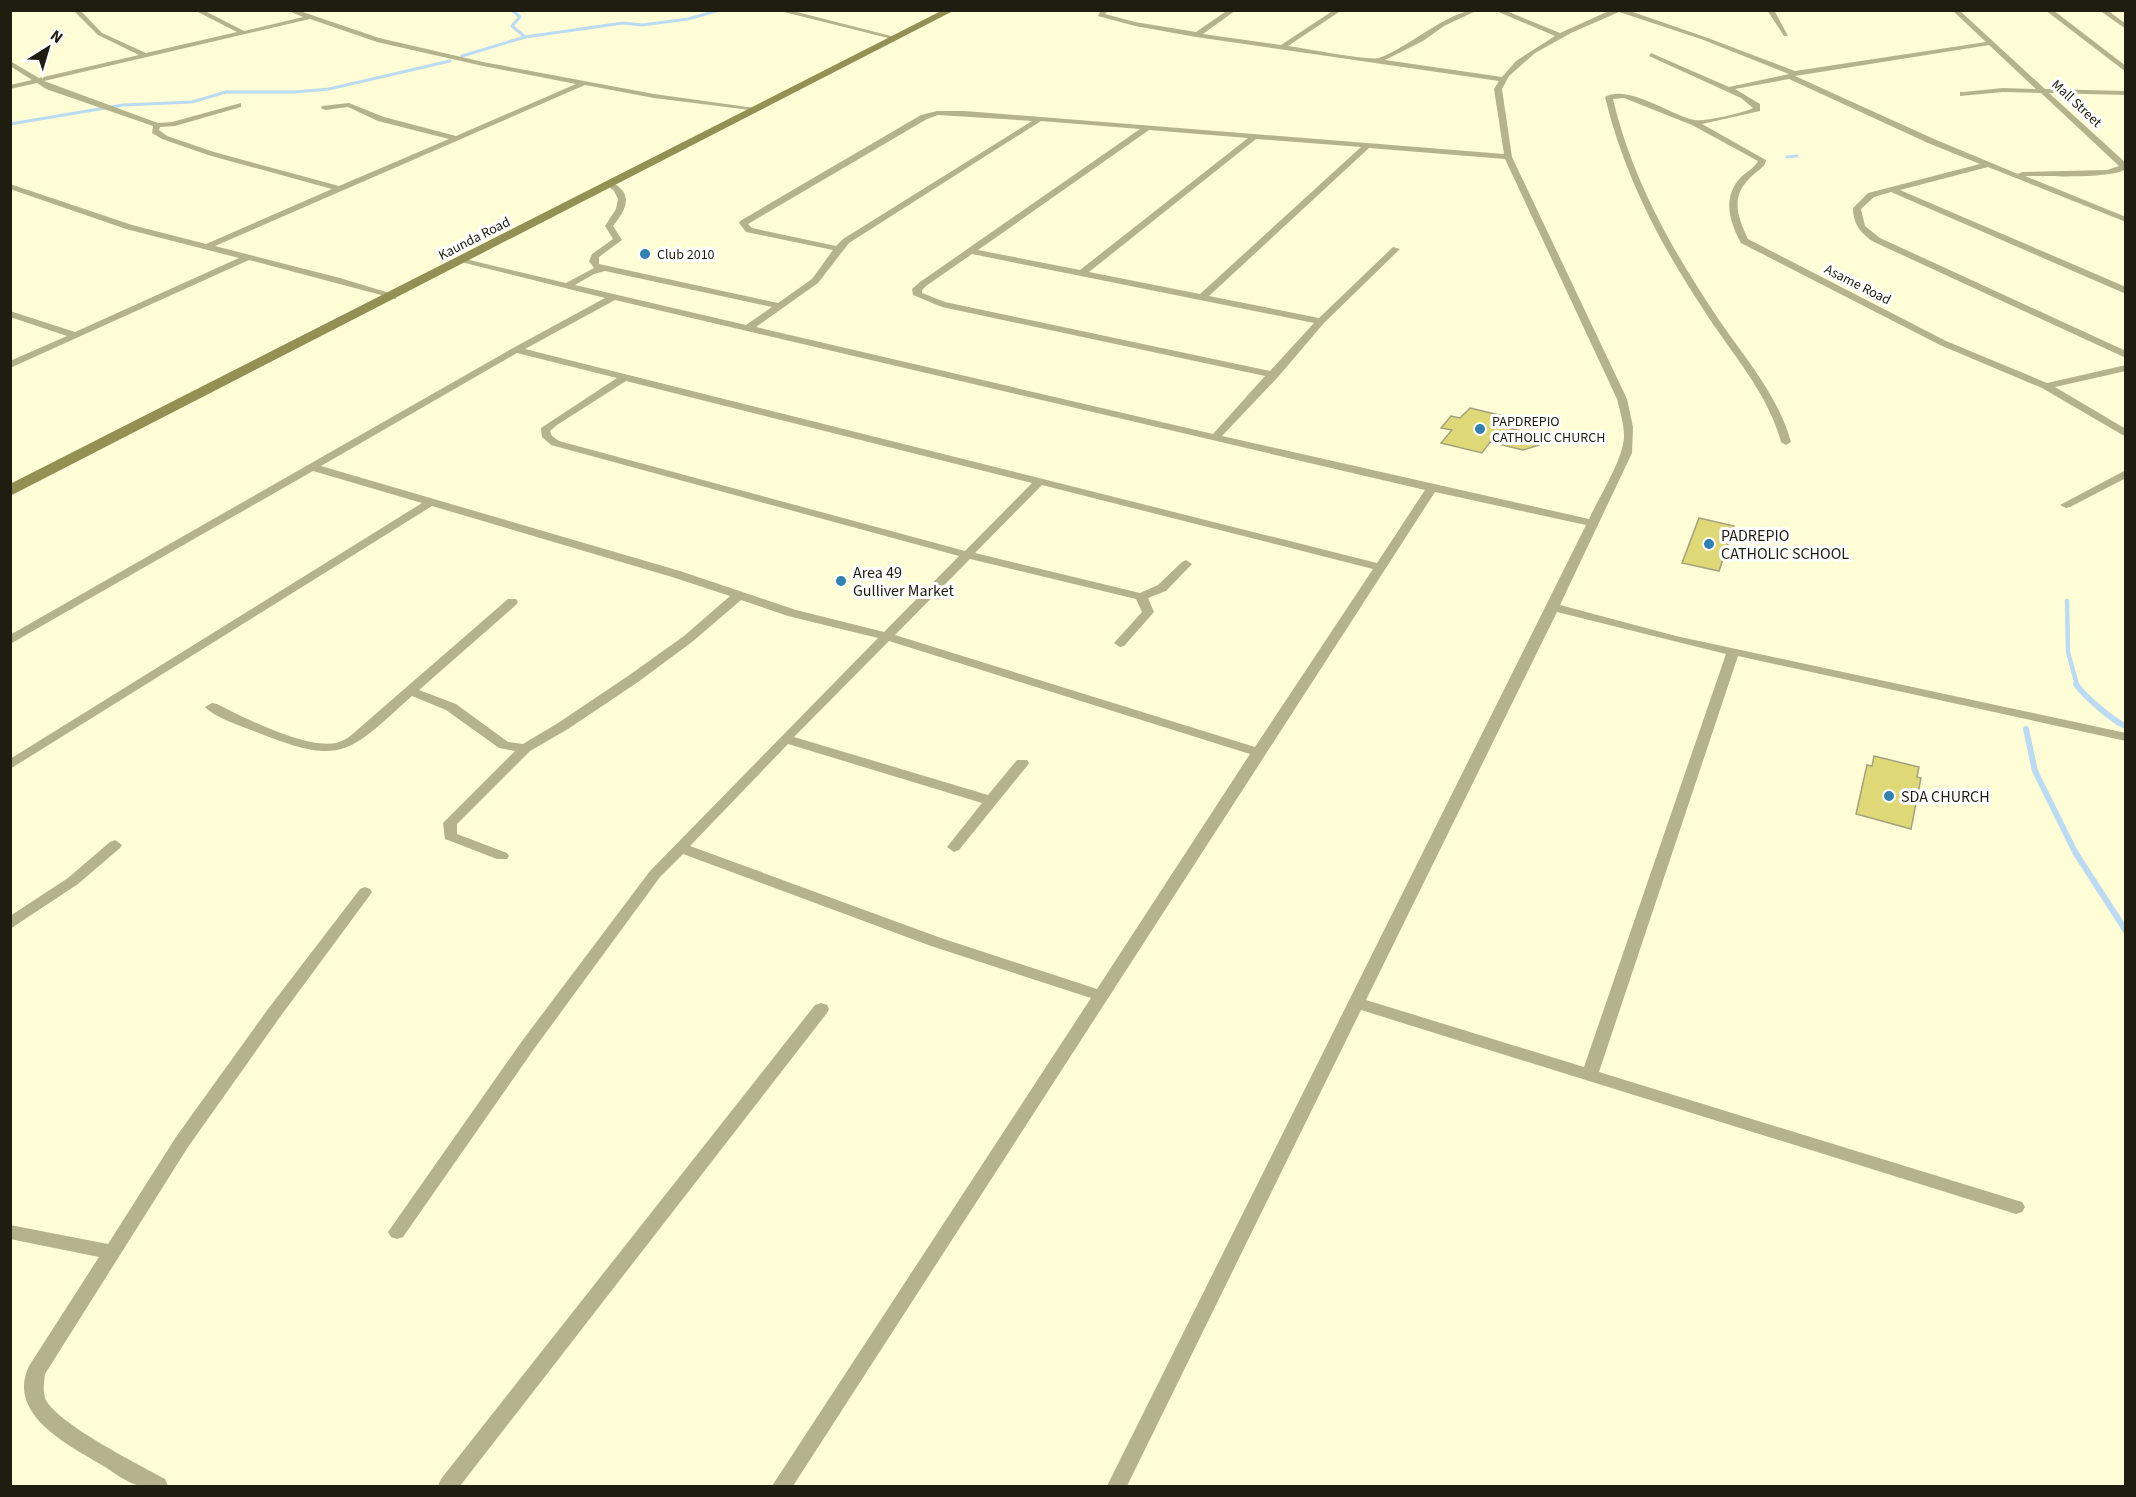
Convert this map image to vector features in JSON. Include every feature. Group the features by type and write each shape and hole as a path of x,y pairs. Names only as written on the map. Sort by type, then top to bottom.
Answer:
{"main road":[{"name":"Kaunda Road","path":"10,491 951,10"}],"street":[{"path":"76,10 100,34 146,56"},
{"path":"197,10 245,34"},
{"path":"289,10 377,40 483,63 654,96 758,109"},
{"path":"609,10 624,10"},
{"path":"779,10 896,38"},
{"path":"1106,10 1100,15 1103,18 1196,35 1503,79"},
{"path":"1196,35 1233,10"},
{"path":"1281,48 1339,10"},
{"path":"1378,61 1420,40 1442,25 1475,10"},
{"path":"1497,10 1559,35"},
{"path":"1117,1486 1358,1003 1594,523 1617,471 1626,459 1629,448 1628,423 1622,399 1508,158 1498,100 1498,89 1503,79 1534,51 1559,35 1618,10 1703,38 1793,75 1819,92 2126,220"},
{"path":"1770,10 1786,35"},
{"name":"Mall Street","path":"1955,10 2124,168 2107,172 2015,174"},
{"path":"2048,10 2126,70"},
{"path":"2102,10 2126,27"},
{"path":"2112,17 2126,16"},
{"path":"10,87 308,18"},
{"path":"1727,89 1793,75 1991,43"},
{"path":"1651,55 1749,99 1757,106 1757,110 1695,123 1626,96 1609,98 1640,197 1683,271 1772,407 1786,442"},
{"path":"10,63 49,87 157,125 172,124 238,105"},
{"path":"206,248 587,82"},
{"path":"1963,94 1995,91 2126,93"},
{"path":"325,108 349,105 381,119 455,138"},
{"path":"838,249 749,230 744,222 927,116 956,113 1040,119 1508,158"},
{"path":"748,328 815,281 838,249 1040,119"},
{"name":"Asame Road","path":"1695,123 1762,160 1762,164 1739,182 1732,199 1735,221 1744,241 1943,343 2046,386"},
{"path":"157,125 155,131 168,140 340,189"},
{"path":"1146,129 922,284 918,289 918,294 942,304 1274,375"},
{"path":"1083,273 1254,137"},
{"path":"1203,296 1367,146"},
{"path":"1989,164 1871,195 1857,208 1858,221 1867,234 2126,355"},
{"path":"610,184 620,190 623,196 621,210 609,226 618,240 595,256 593,261 596,266 780,306"},
{"path":"10,186 108,221 337,280 393,297"},
{"path":"1891,189 2126,291"},
{"path":"1216,436 1321,321 1396,249"},
{"path":"972,251 1321,321"},
{"path":"10,365 246,258"},
{"path":"461,261 1432,488 1594,523"},
{"path":"569,285 591,272 604,268"},
{"path":"10,640 516,350 615,296"},
{"path":"10,314 75,335"},
{"path":"516,350 1379,567"},
{"path":"2046,386 2126,368"},
{"path":"624,378 553,423 545,430 547,437 555,443 968,555 1141,597 1162,588 1186,564"},
{"path":"2046,386 2126,434"},
{"path":"312,467 429,503 676,573 792,613 886,636 1257,752"},
{"path":"2067,505 2126,473"},
{"path":"397,1232 528,1045 655,874 1040,481"},
{"path":"782,1486 1102,996 1257,752 1432,488"},
{"path":"10,765 429,503"},
{"path":"502,856 450,836 450,823 525,748 563,726 633,679 688,639 738,596"},
{"path":"1120,643 1148,612 1141,597"},
{"path":"212,707 257,729 325,748 338,747 350,742 512,602"},
{"path":"1553,607 1733,652 2126,737"},
{"path":"1590,1075 1733,652"},
{"path":"411,691 451,707 504,745 525,748"},
{"path":"785,739 992,801"},
{"path":"954,847 1022,763"},
{"path":"10,924 73,881 115,845"},
{"path":"682,848 936,942 1102,996"},
{"path":"158,1486 66,1430 40,1408 32,1389 36,1372 182,1142 274,1013 365,892"},
{"path":"1358,1003 2016,1207"},
{"path":"448,1486 821,1009"},
{"path":"10,1232 112,1252"}],"building":[{"name":"PAPDREPIO CATHOLIC CHURCH","path":"1470,408 1512,418 1504,427 1534,434 1539,445 1523,450 1490,442 1482,453 1441,443 1452,430 1441,428 1451,416 1460,418"},
{"name":"PADREPIO CATHOLIC SCHOOL","path":"1699,518 1734,526 1719,571 1682,563"},
{"name":"SDA CHURCH","path":"1874,756 1919,767 1917,777 1921,778 1911,829 1856,814 1867,765 1872,766"}],"waterway":[{"path":"512,10 520,17 512,26 525,37"},
{"path":"525,37 623,23 642,25 688,19 720,10"},
{"path":"462,56 525,37"},
{"path":"10,124 123,105 192,102 226,92 295,92 329,89 450,61"},
{"path":"1787,157 1797,156"},
{"path":"2067,601 2068,652 2077,685"},
{"path":"2076,684 2100,708 2126,726"},
{"path":"2026,729 2035,771 2075,852 2126,931"}],"place":[{"name":"Club 2010","path":"645,254"},
{"name":"PAPDREPIO CATHOLIC CHURCH","path":"1480,429"},
{"name":"PADREPIO CATHOLIC SCHOOL","path":"1709,544"},
{"name":"Area 49 Gulliver Market","path":"841,581"},
{"name":"SDA CHURCH","path":"1889,796"}]}
